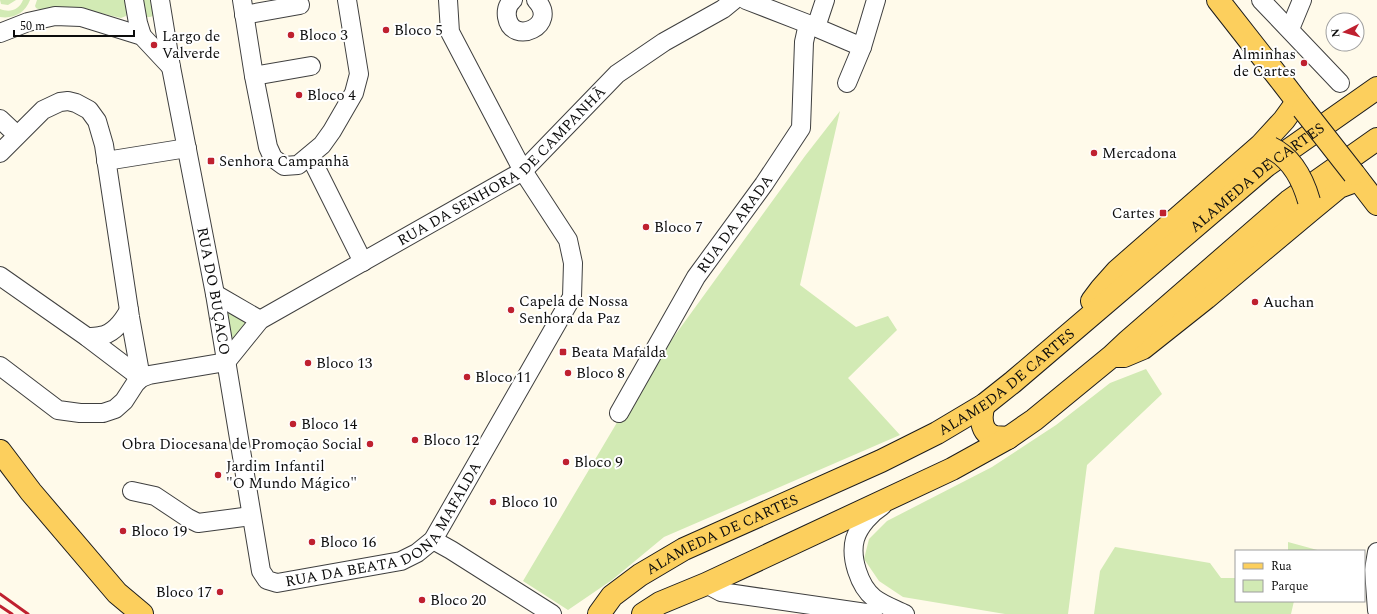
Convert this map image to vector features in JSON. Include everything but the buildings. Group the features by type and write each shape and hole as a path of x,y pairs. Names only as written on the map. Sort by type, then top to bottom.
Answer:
{"main road":[{"path":"1218,0 1377,204"},
{"name":"ALAMEDA DE CARTES","path":"598,614 612,596 640,576 684,549 881,461 937,433 984,405 1013,382 1266,166 1377,88"},
{"path":"1089,317 1090,305 1101,289 1117,271 1266,147 1284,120 1300,106"},
{"path":"643,614 660,603 706,584 952,469 1008,438 1034,420 1112,356 1134,335 1289,201 1377,139"},
{"path":"1266,147 1285,157 1303,184 1310,205"},
{"path":"1112,356 1124,356 1143,348 1206,298 1310,205 1356,177"},
{"path":"984,405 981,413 982,422 987,432 995,437 1008,438"},
{"path":"0,451 31,492 117,593 142,614"}],"street":[{"path":"134,0 142,36 171,67"},
{"path":"160,0 171,67"},
{"path":"300,5 243,8 254,76 268,147 273,158 284,166 298,165 322,145 354,93 359,74 347,0"},
{"name":"RUA DA BEATA DONA MAFALDA","path":"266,580 277,583 401,561 417,553 433,540 572,298 573,263 568,240 524,171 450,32 448,0"},
{"path":"513,0 508,7 507,19 514,29 525,32 536,28 542,17 543,11 536,0"},
{"name":"RUA DA SENHORA DE CAMPANHÃ","path":"226,362 260,320 524,171 617,74 664,42 723,9 734,0"},
{"path":"746,0 779,6 812,25 862,47"},
{"name":"RUA DA ARADA","path":"619,413 696,277 764,184 802,128 804,42 825,0"},
{"path":"847,83 862,47 876,0"},
{"path":"1262,0 1340,83"},
{"path":"1290,29 1302,0"},
{"path":"0,33 28,22 56,16 81,17 142,36"},
{"path":"254,76 311,66"},
{"name":"RUA DO BUÇACO","path":"171,67 188,148 214,294 260,571 266,580"},
{"path":"0,153 43,110 60,102 68,101 76,103 89,110 97,121 104,144 129,310 141,378"},
{"path":"0,118 17,135"},
{"path":"106,161 188,148"},
{"path":"310,156 363,262"},
{"path":"0,276 87,337 141,378"},
{"path":"214,294 260,320"},
{"path":"87,337 101,336 117,328 124,320 129,310"},
{"path":"0,366 58,410 103,413 115,409 124,401 135,384 141,378 149,375 226,362"},
{"path":"905,614 874,598 861,582 854,561 855,539 862,525 878,509 922,483"},
{"path":"132,491 155,496 198,523 251,516"},
{"path":"433,540 552,614"},
{"path":"1377,552 1374,570 1377,610"},
{"path":"706,584 721,592 873,614"}],"green space":[{"path":"0,0 16,0 8,5 1,4"},
{"path":"23,0 30,0 22,12 10,17 0,17 0,9 7,11 14,10"},
{"path":"37,0 127,0 128,12 126,16 121,18 79,8 66,7 40,10 35,6"},
{"path":"139,0 155,0 156,15 145,17"},
{"path":"840,111 800,285 856,327 888,316 897,330 848,378 900,435 664,537 612,580 568,610 523,581 641,382 805,156"},
{"path":"226,311 248,320 249,325 230,342"},
{"path":"1146,369 1162,394 1087,465 1068,614 1005,614 903,597 879,581 864,559 869,539 887,521 992,467 1056,425 1110,383"},
{"path":"1288,542 1317,550 1288,550"},
{"path":"1115,547 1210,563 1221,578 1235,578 1235,602 1294,602 1291,614 1094,614 1100,571"}],"railway":[{"path":"0,594 28,614"},
{"path":"0,606 12,614"}],"place":[{"name":"Bloco 5","path":"386,30"},
{"name":"Bloco 3","path":"291,35"},
{"name":"Largo de Valverde","path":"154,45"},
{"name":"Alminhas de Cartes","path":"1304,63"},
{"name":"Bloco 4","path":"299,95"},
{"name":"Mercadona","path":"1094,153"},
{"name":"Senhora Campanhã","path":"211,161"},
{"name":"Cartes","path":"1163,213"},
{"name":"Bloco 7","path":"646,227"},
{"name":"Auchan","path":"1255,302"},
{"name":"Capela de Nossa Senhora da Paz","path":"511,310"},
{"name":"Beata Mafalda","path":"563,352"},
{"name":"Bloco 13","path":"308,363"},
{"name":"Bloco 8","path":"568,373"},
{"name":"Bloco 11","path":"467,377"},
{"name":"Bloco 14","path":"293,424"},
{"name":"Bloco 12","path":"415,440"},
{"name":"Obra Diocesana de Promoção Social","path":"370,444"},
{"name":"Bloco 9","path":"566,462"},
{"name":"Jardim Infantil \"O Mundo Mágico\"","path":"218,475"},
{"name":"Bloco 10","path":"493,502"},
{"name":"Bloco 19","path":"123,531"},
{"name":"Bloco 16","path":"312,542"},
{"name":"Bloco 17","path":"220,592"},
{"name":"Bloco 20","path":"422,600"}]}
